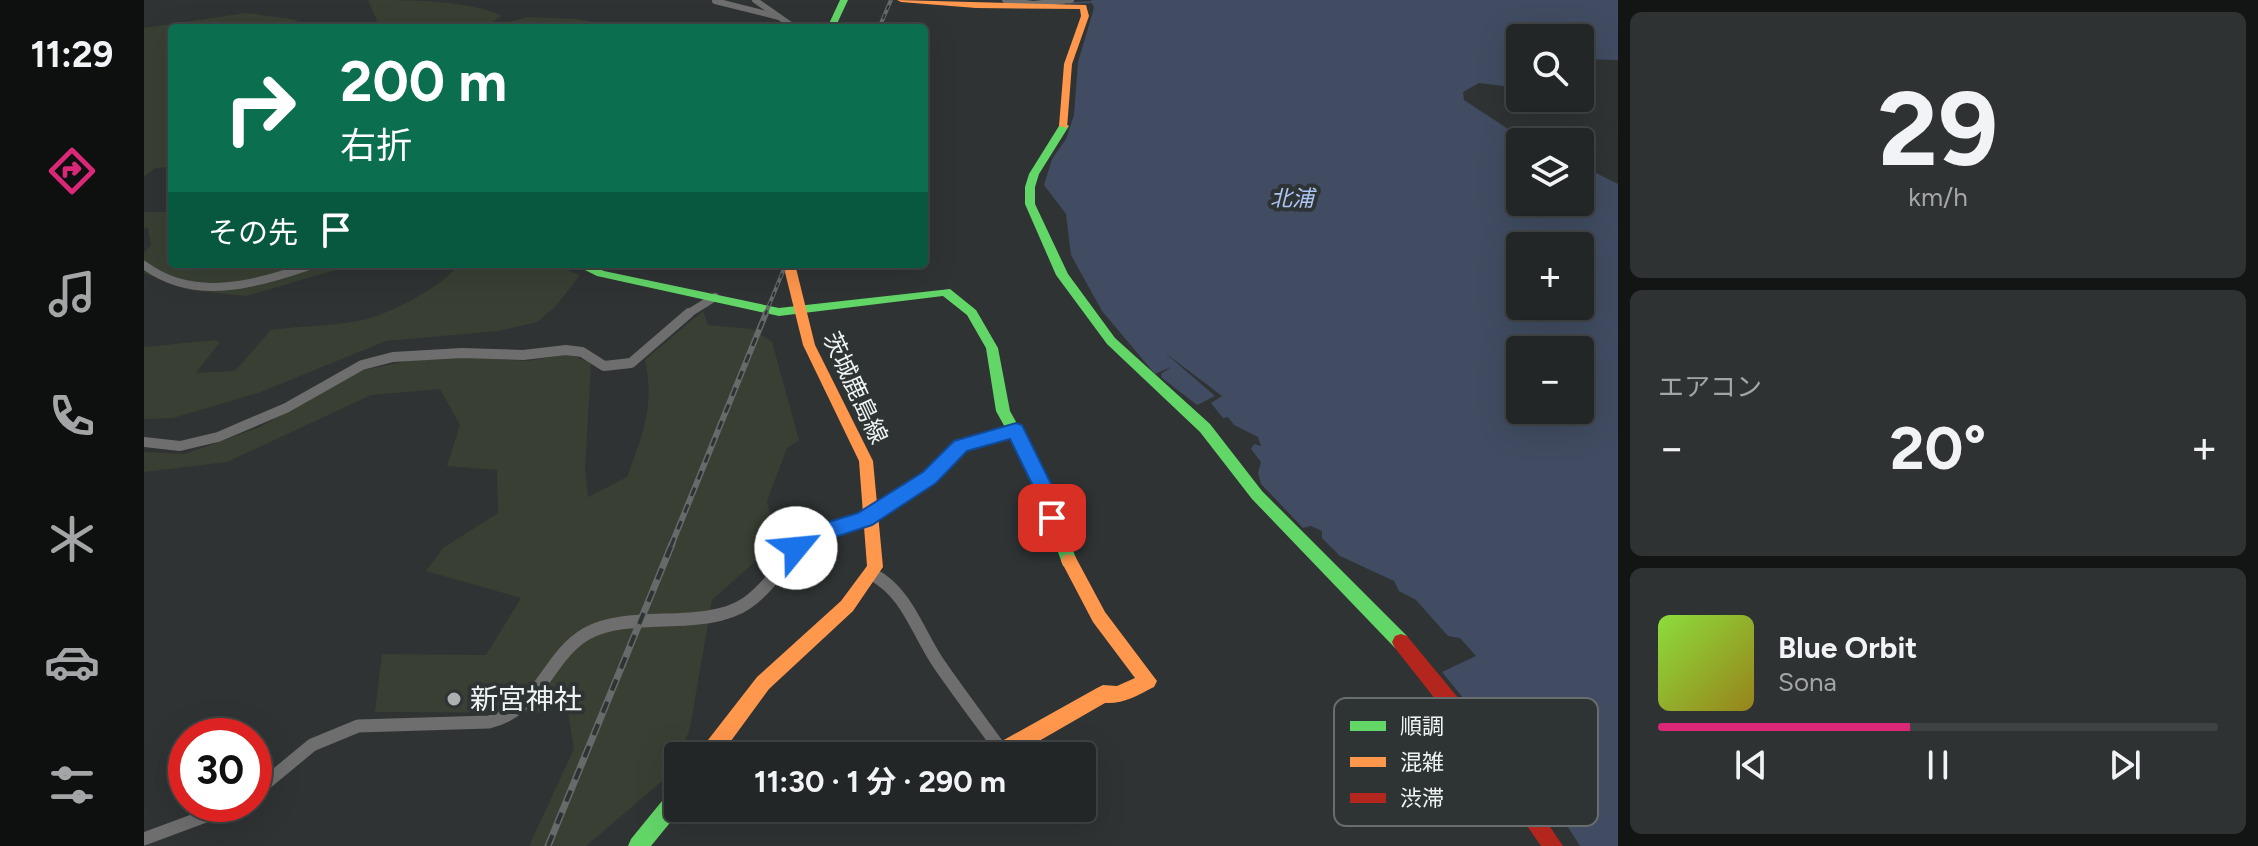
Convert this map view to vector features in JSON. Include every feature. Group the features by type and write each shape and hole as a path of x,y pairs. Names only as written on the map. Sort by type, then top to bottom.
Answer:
{"street":[{"path":"755,0 789,24"},
{"path":"833,24 844,0"},
{"path":"901,0 1071,5 1084,10 1068,64 1065,125 1034,174 1030,187 1030,204 1066,281 1111,341 1205,428 1257,495 1409,650 1447,698"},
{"path":"1007,3 1071,0"},
{"path":"715,1 779,17"},
{"path":"144,265 151,272 176,282 225,287 259,283 303,268"},
{"path":"588,268 601,274 779,312 937,293 955,295 968,306 999,368 999,398 1016,430 1092,607 1148,681 1118,695 1103,694 1019,742"},
{"name":"茨城鹿島線","path":"790,268 809,345 866,461 875,559 872,574"},
{"path":"144,442 180,446 218,437 286,408 362,365 393,357 462,353 523,355 566,350 582,352 604,366 631,363 693,309 715,297"},
{"path":"272,778 312,745 358,726 489,722 509,717 559,667 577,639 596,628 732,610 747,603 806,539 872,515 930,477 960,446 1016,430"},
{"path":"719,742 763,683 847,606 872,574 883,578 903,602 935,658 994,742"},
{"path":"638,846 664,814"},
{"path":"144,839 190,822"},
{"path":"1539,826 1553,846"}],"green space":[{"path":"368,0 456,4 502,16 489,24 378,24"},
{"path":"246,13 298,20 294,24 171,24"},
{"path":"527,17 576,19 603,24 502,24"},
{"path":"168,24 168,167 155,168 144,177 144,28"},
{"path":"144,212 168,212 168,268 342,268 246,296 189,290 144,273 144,253 151,245 148,227 144,228"},
{"path":"455,268 561,268 580,275 556,306 537,322 498,331 386,341 258,393 173,418 144,419 144,347 216,340 219,343 196,373 235,371 271,330 369,318 428,291"},
{"path":"703,311 708,325 752,329 772,342 799,440 787,448 767,501 777,542 712,600 690,728 685,742 664,742 664,780 586,846 529,846 574,749 566,701 543,713 375,712 382,654 486,655 521,598 426,571 443,548 498,513 497,470 447,466 460,425 440,389 371,395 227,462 144,472 144,452 185,454 260,427 358,371 414,360 457,356 527,361 569,354 591,363 585,469 588,497 627,477 646,419 649,391 645,360"}],"water":[{"name":"北浦","path":"1091,0 1618,0 1618,60 1594,59 1594,24 1506,24 1506,86 1479,83 1463,92 1464,100 1507,128 1506,216 1594,216 1594,172 1618,184 1618,846 1580,846 1567,826 1598,826 1598,698 1463,698 1442,672 1476,656 1460,638 1448,636 1416,600 1399,591 1394,581 1340,556 1322,538 1322,531 1311,526 1303,528 1261,484 1258,473 1261,462 1251,449 1254,444 1261,446 1258,437 1234,425 1228,417 1223,418 1211,403 1222,396 1164,352 1215,396 1197,405 1162,378 1161,374 1171,367 1155,374 1102,311 1071,255 1066,214 1044,185 1052,159 1066,139 1074,115 1078,62 1094,8"}],"waterway":[{"path":"1069,3 1094,2"}],"railway":[{"path":"881,24 891,0"},
{"path":"765,315 784,268"},
{"path":"671,546 766,313"},
{"path":"548,846 672,544"}],"traffic: fast":[{"path":"833,24 844,0"},
{"path":"1064,126 1034,174 1030,187 1030,204 1062,275 1111,341 1205,428 1257,495 1401,642"},
{"path":"588,268 601,274 779,312 946,292 972,313 992,348 1003,411 1037,473 1069,561"},
{"path":"638,846 664,814"}],"traffic: slow":[{"path":"901,0 976,6 1083,7 1085,16 1068,64 1064,126"},
{"path":"719,742 763,683 847,606 875,567 866,461 809,345 790,268"},
{"path":"1019,742 1103,694 1118,695 1148,681 1099,617 1069,561"}],"traffic: jam":[{"path":"1401,642 1446,698"},
{"path":"1539,826 1553,846"}],"place":[{"name":"新宮神社","path":"454,699"}],"route":[{"path":"796,548 819,533 864,519 930,477 960,446 1016,430 1042,484 1052,518"}]}
